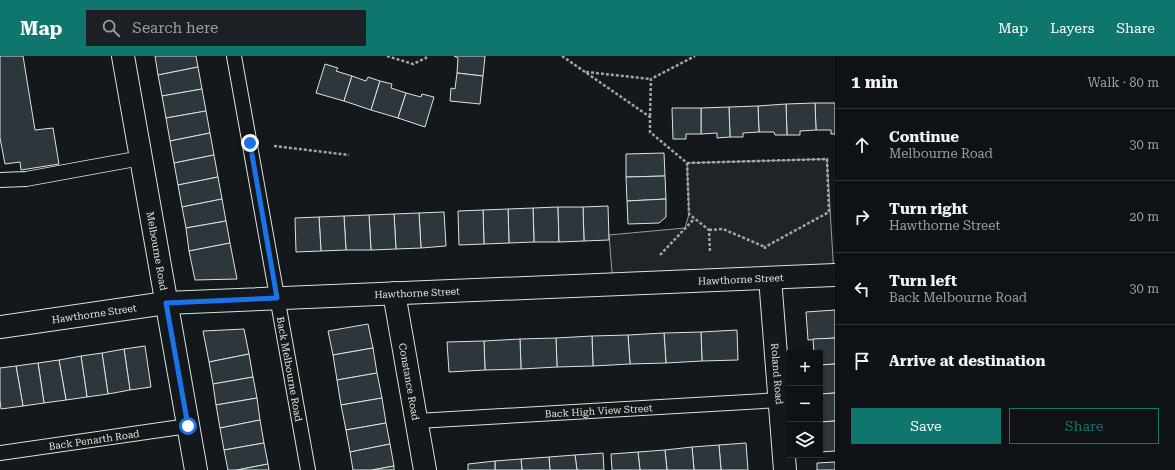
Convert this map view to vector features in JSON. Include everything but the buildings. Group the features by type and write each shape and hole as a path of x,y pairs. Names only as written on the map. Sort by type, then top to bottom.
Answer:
{"street":[{"name":"Melbourne Road","path":"123,56 196,470"},
{"name":"Hawthorne Street","path":"0,327 166,303 835,275"},
{"name":"Roland Road","path":"768,278 785,470"},
{"name":"Constance Road","path":"394,293 425,470"}],"lane":[{"name":"Back Melbourne Road","path":"234,56 308,470"},
{"path":"0,180 26,179 141,158"},
{"name":"Back High View Street","path":"417,422 780,400"},
{"name":"Back Penarth Road","path":"0,453 188,426"}],"path":[{"path":"387,56 413,64 426,58 426,56"},
{"path":"562,56 650,117"},
{"path":"585,72 651,79 695,56"},
{"path":"651,79 650,132 687,163 826,159 829,212 765,247"},
{"path":"250,143 349,155"},
{"path":"687,163 689,214 708,230 723,229 765,247"},
{"path":"654,283 654,261 694,219"},
{"path":"708,230 712,280"},
{"path":"765,247 768,278"}],"shaded area":[{"path":"827,159 834,275 613,284 609,235 685,228 689,214 687,163"}],"route":[{"path":"188,426 166,303 277,298 250,143"}]}
